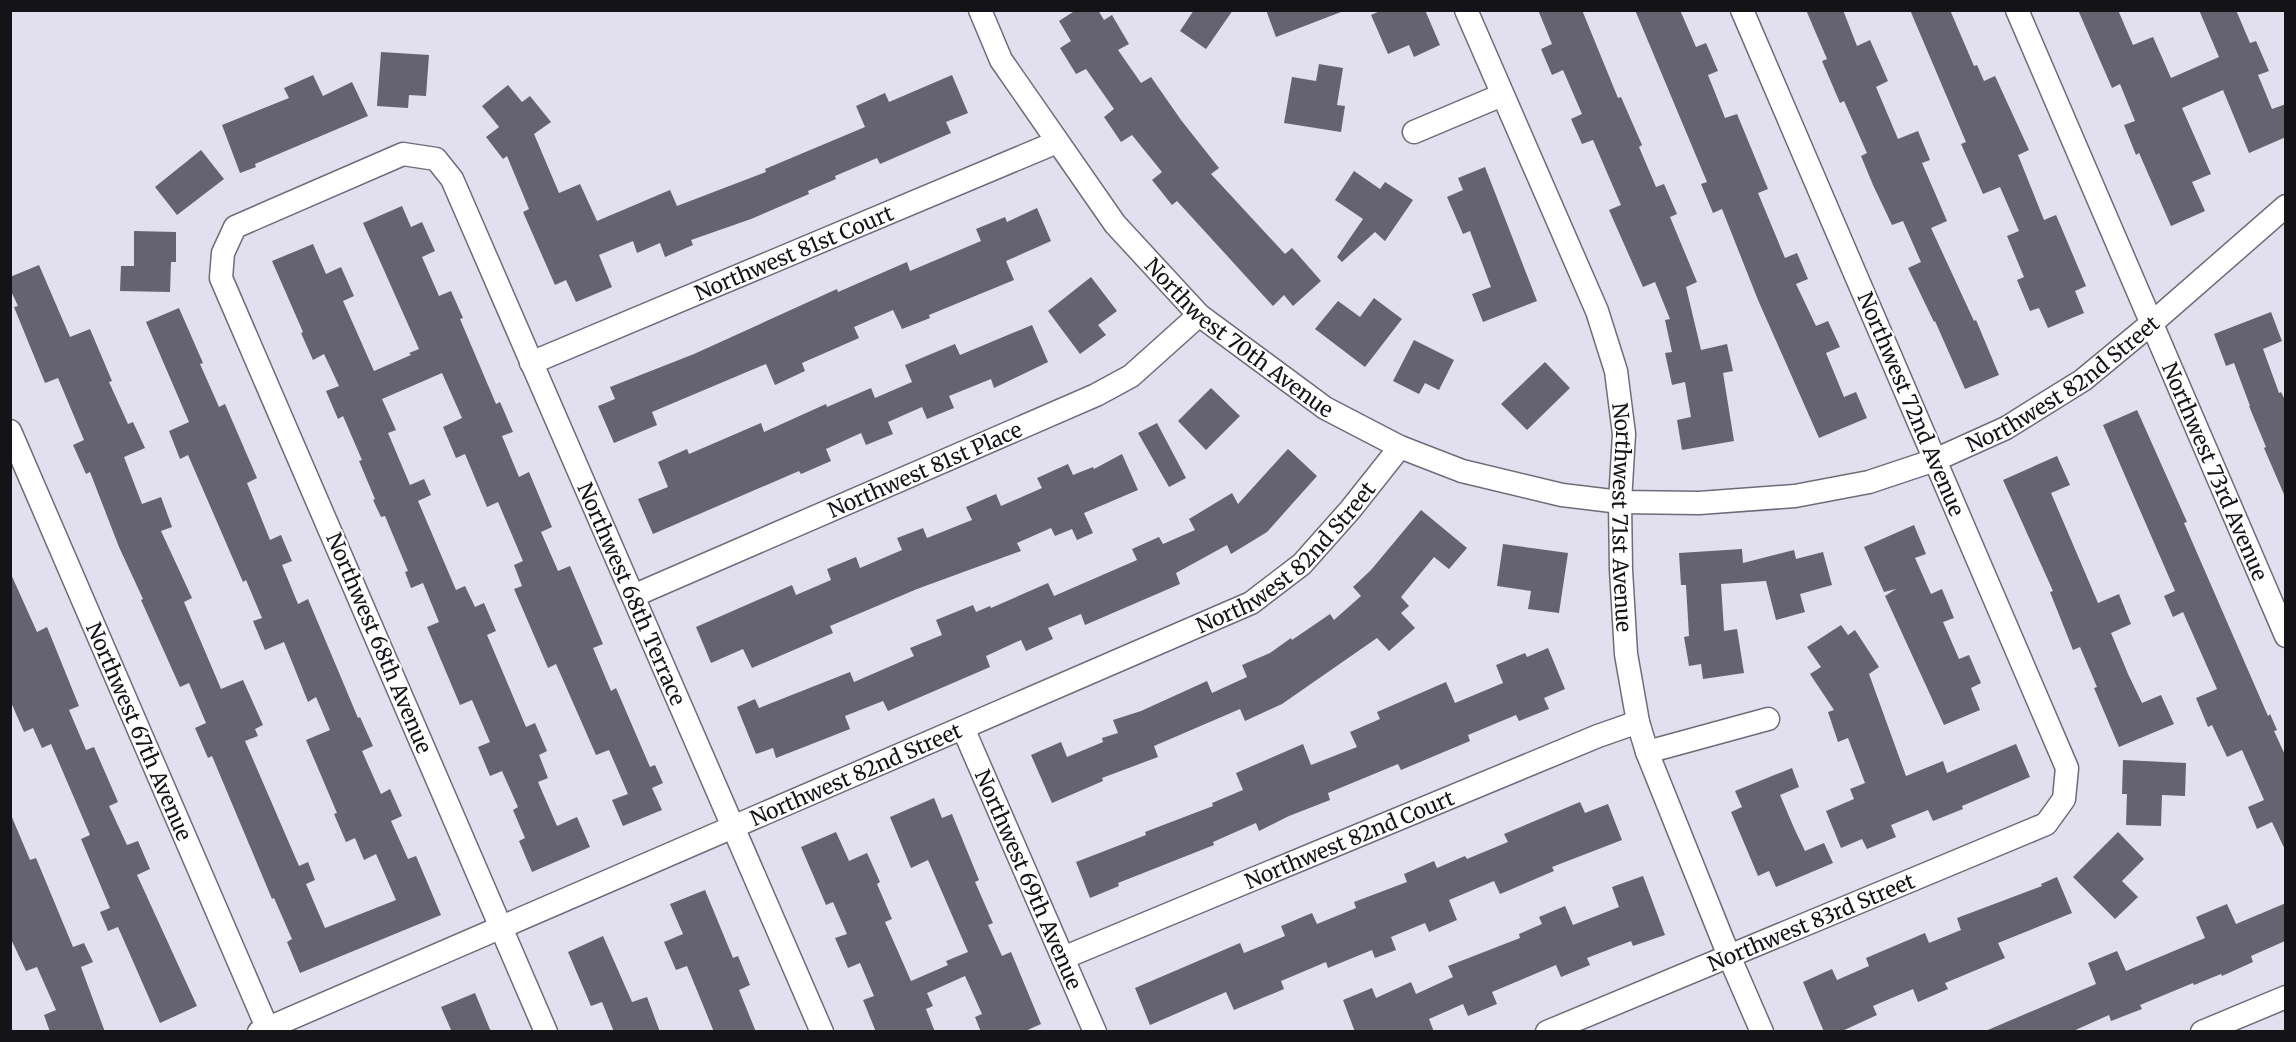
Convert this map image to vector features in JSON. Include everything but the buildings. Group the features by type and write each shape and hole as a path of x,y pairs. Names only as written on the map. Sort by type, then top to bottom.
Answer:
{"street":[{"name":"Northwest 70th Avenue","path":"980,10 1001,60 1115,224 1199,315 1325,408 1400,447 1462,471 1562,495 1620,502"},
{"name":"Northwest 71st Avenue","path":"1466,10 1597,311 1616,371 1624,434 1620,502 1626,654 1638,722 1647,752 1762,1032"},
{"name":"Northwest 72nd Avenue","path":"1742,10 2067,768 2064,799"},
{"name":"Northwest 73rd Avenue","path":"2017,10 2286,636"},
{"path":"1414,132 1502,94"},
{"name":"Northwest 81st Court","path":"531,363 1057,142"},
{"name":"Northwest 68th Avenue","path":"436,159 403,153 235,227 223,253 221,278 546,1032"},
{"name":"Northwest 68th Terrace","path":"436,159 452,179 822,1032"},
{"name":"Northwest 82nd Street","path":"1620,502 1699,503 1795,496 1869,482 1935,460 2006,428 2083,380 2286,206"},
{"name":"Northwest 81st Place","path":"633,596 1096,395 1131,376 1199,315"},
{"name":"Northwest 67th Avenue","path":"10,431 265,1030"},
{"name":"Northwest 82nd Street","path":"265,1030 500,926 735,828 1251,603 1302,564 1350,510 1400,447"},
{"path":"1647,752 1768,719"},
{"name":"Northwest 82nd Court","path":"1063,958 1598,736 1638,722"},
{"name":"Northwest 69th Avenue","path":"963,728 1095,1032"},
{"name":"Northwest 83rd Street","path":"1547,1032 2046,824 2064,799"},
{"path":"2202,1032 2286,997"}]}
